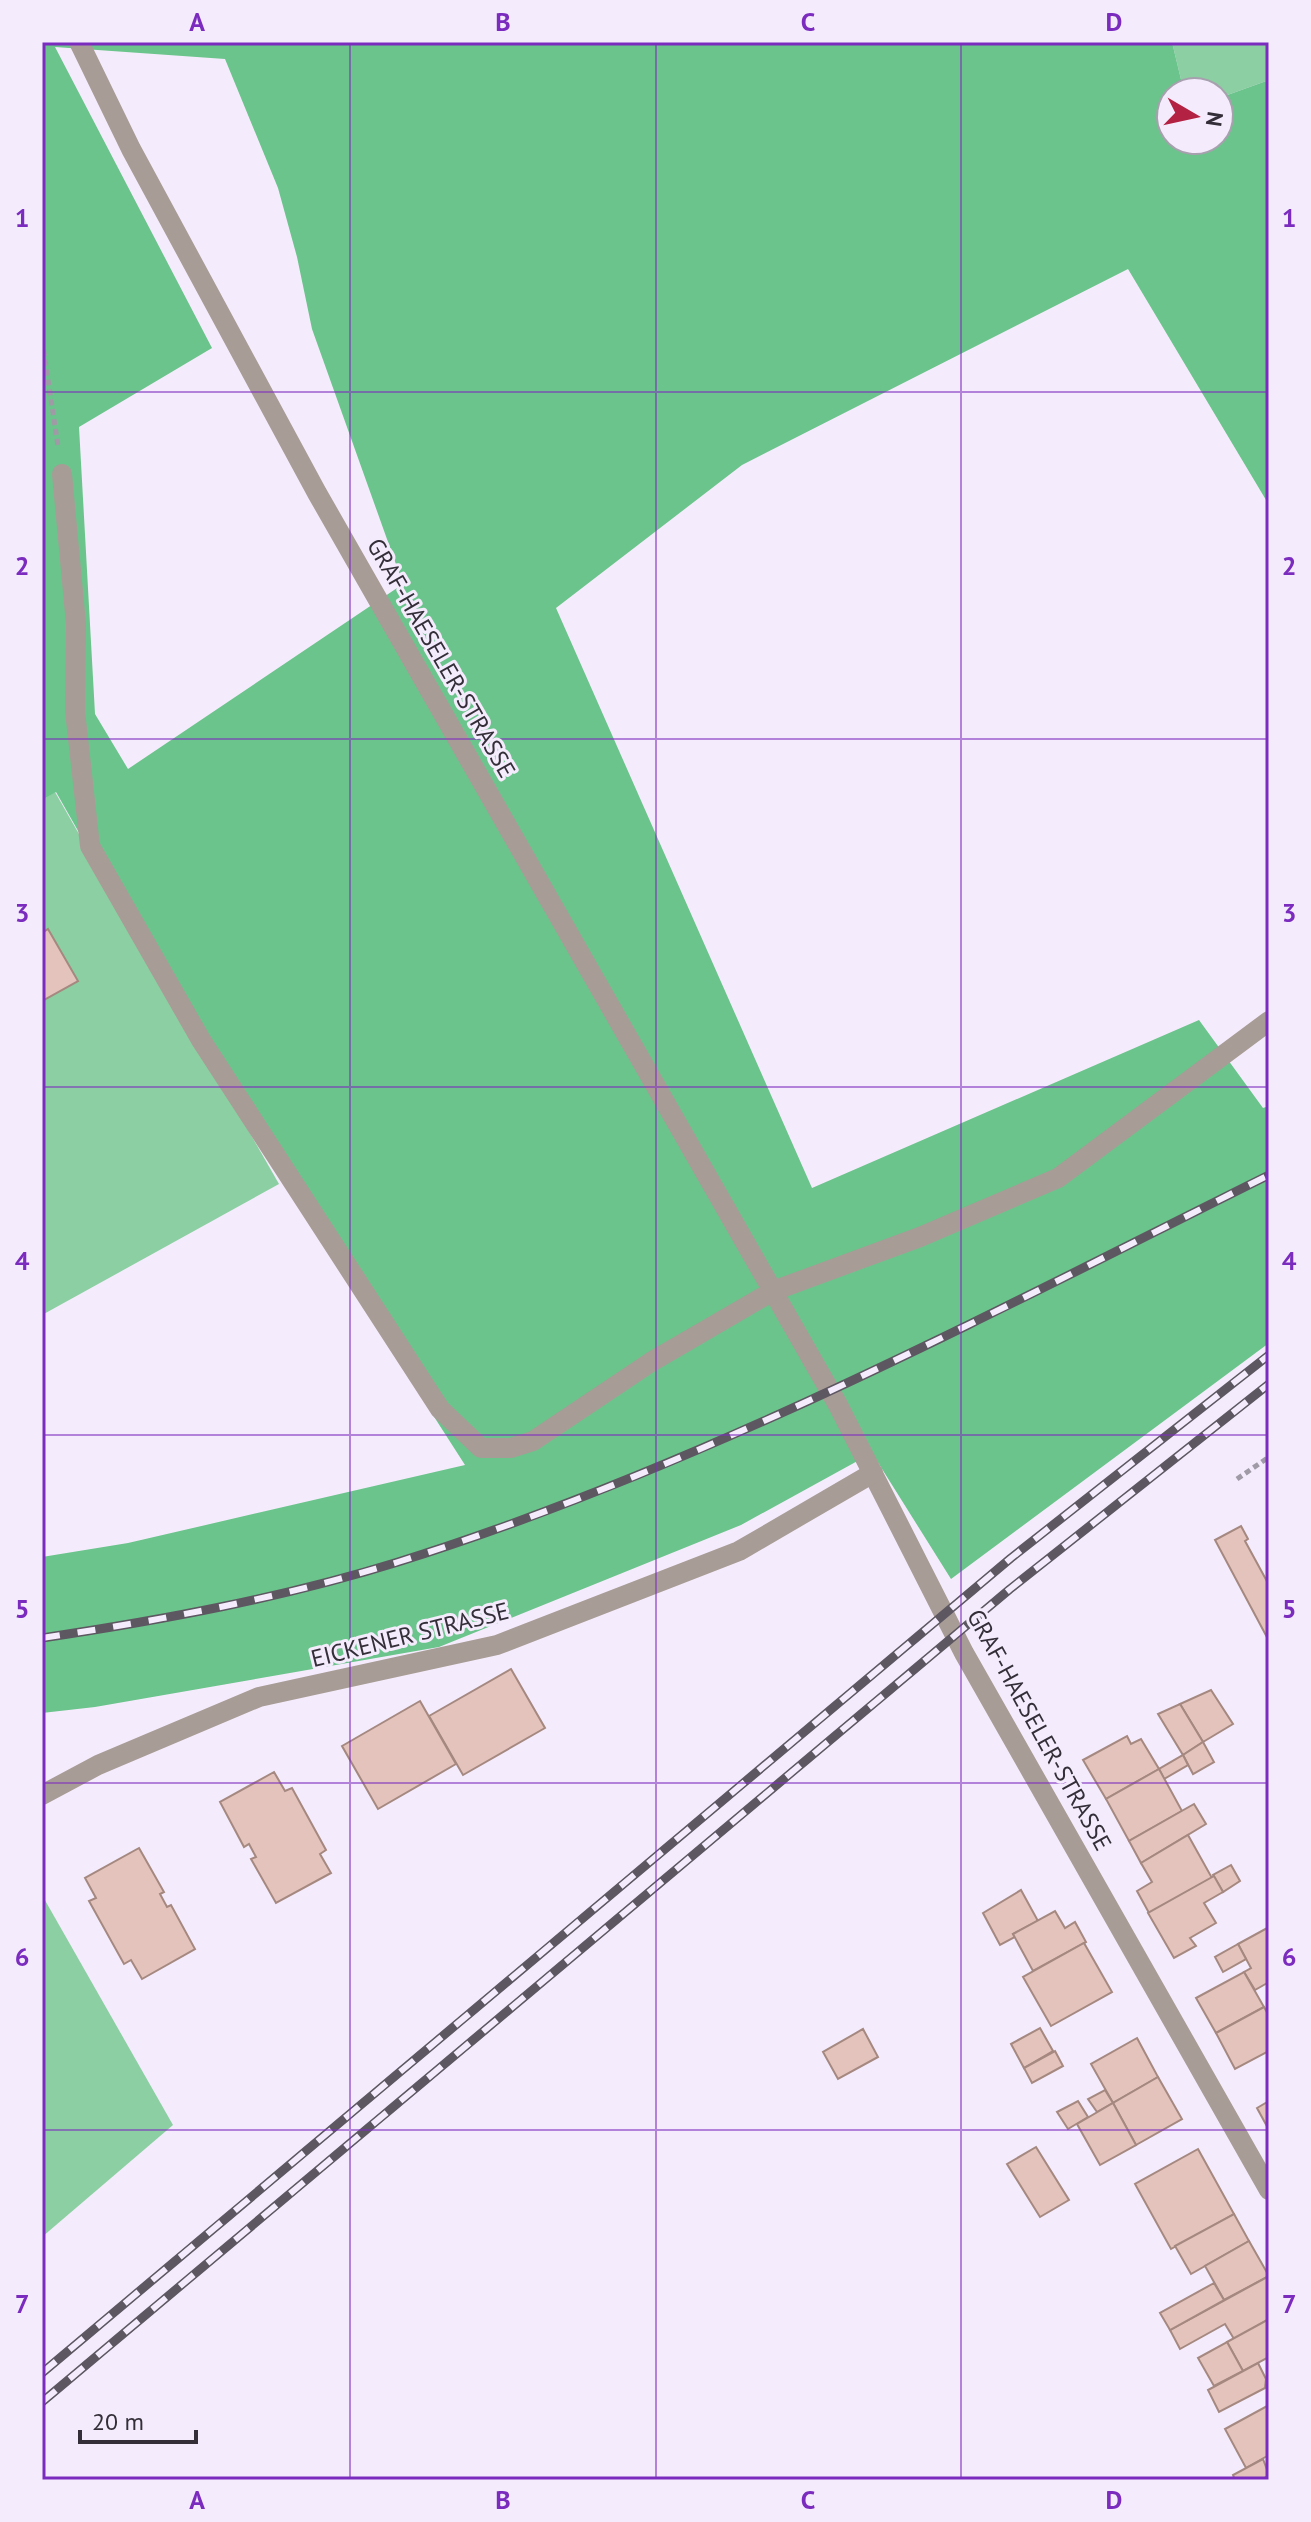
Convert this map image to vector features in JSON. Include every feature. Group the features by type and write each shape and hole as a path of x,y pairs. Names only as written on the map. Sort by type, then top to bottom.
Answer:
{"street":[{"name":"GRAF-HAESELER-STRASSE","path":"79,42 131,149 317,493 838,1405 964,1653 1269,2190"},
{"path":"62,474 76,624 75,711 90,846 201,1040 440,1409 481,1448 511,1448 533,1441 651,1362 773,1291 920,1237 1058,1178 1269,1021"},
{"name":"EICKENER STRASSE","path":"42,1795 98,1765 259,1697 497,1645 739,1551 873,1473"}],"path":[{"path":"42,340 62,474"},
{"path":"1237,1479 1269,1457"}],"green space":[{"path":"42,42 1172,42 1180,76 1155,76 1155,156 1235,156 1235,92 1269,80 1269,505 1128,269 742,465 556,608 812,1188 1199,1020 1263,1108 1269,1106 1269,1343 951,1579 872,1453 741,1525 439,1647 95,1707 42,1713 42,1557 128,1543 465,1465 229,1097 56,792 42,800","holes":["55,47 225,59 278,188 312,329 403,584 128,769 95,714 79,427 212,348"]},
{"path":"1172,42 1269,42 1269,80 1235,92 1235,76 1180,76"},
{"path":"55,792 279,1184 42,1315 42,800"},
{"path":"42,1895 173,2125 42,2237"}],"building":[{"path":"48,929 78,981 42,1001 42,933"},
{"path":"1241,1526 1248,1539 1245,1541 1269,1585 1269,1641 1215,1540"},
{"path":"511,1669 545,1728 463,1775 429,1716"},
{"path":"1211,1690 1233,1724 1203,1742 1180,1704"},
{"path":"420,1701 456,1764 378,1809 342,1746"},
{"path":"1180,1704 1203,1742 1183,1755 1158,1714"},
{"path":"1127,1736 1131,1744 1141,1739 1159,1769 1106,1799 1083,1760"},
{"path":"1203,1742 1214,1762 1193,1774 1183,1755"},
{"path":"1183,1755 1188,1765 1164,1779 1159,1769"},
{"path":"1159,1769 1182,1811 1129,1841 1106,1799"},
{"path":"274,1772 285,1791 292,1788 326,1850 320,1854 331,1873 276,1903 251,1859 256,1857 249,1844 244,1847 220,1802"},
{"path":"1194,1804 1206,1824 1141,1863 1129,1841"},
{"path":"1188,1835 1212,1878 1149,1913 1137,1891 1152,1882 1141,1863"},
{"path":"139,1848 164,1892 160,1894 167,1907 171,1905 195,1949 142,1979 131,1960 124,1964 89,1901 96,1898 85,1878"},
{"path":"1231,1865 1240,1881 1223,1892 1213,1875"},
{"path":"1214,1876 1223,1892 1204,1903 1216,1923 1190,1938 1196,1946 1174,1958 1148,1913"},
{"path":"1021,1890 1038,1921 1000,1945 983,1913"},
{"path":"1055,1911 1065,1928 1075,1922 1086,1942 1033,1971 1013,1934"},
{"path":"1269,1927 1269,1982 1255,1990 1244,1972 1251,1968 1238,1944"},
{"path":"1084,1943 1112,1992 1051,2026 1023,1977"},
{"path":"1238,1944 1246,1959 1223,1972 1215,1957"},
{"path":"1244,1972 1264,2007 1216,2033 1196,1998"},
{"path":"1264,2007 1269,2016 1269,2051 1235,2069 1216,2033"},
{"path":"1040,2028 1053,2051 1024,2068 1011,2044"},
{"path":"863,2029 878,2057 838,2079 823,2052"},
{"path":"1137,2038 1158,2077 1113,2103 1091,2064"},
{"path":"1055,2051 1063,2066 1032,2083 1024,2068"},
{"path":"1158,2077 1182,2119 1136,2145 1113,2103"},
{"path":"1105,2090 1113,2103 1097,2112 1088,2099"},
{"path":"1078,2101 1088,2117 1068,2129 1057,2112"},
{"path":"1269,2101 1269,2130 1257,2108"},
{"path":"1113,2103 1136,2145 1100,2165 1077,2124"},
{"path":"1036,2147 1069,2200 1040,2217 1007,2164"},
{"path":"1198,2149 1234,2214 1171,2249 1135,2184"},
{"path":"1234,2214 1249,2241 1191,2274 1175,2246"},
{"path":"1249,2241 1269,2276 1224,2300 1205,2266"},
{"path":"1269,2276 1269,2319 1234,2339 1225,2324 1180,2349 1170,2330"},
{"path":"1214,2283 1224,2300 1170,2330 1160,2313"},
{"path":"1269,2319 1269,2357 1243,2371 1227,2342"},
{"path":"1227,2342 1243,2371 1214,2386 1198,2358"},
{"path":"1258,2363 1266,2379 1265,2388 1219,2412 1208,2390"},
{"path":"1269,2405 1269,2455 1246,2468 1225,2429"},
{"path":"1263,2459 1269,2475 1261,2480 1235,2480 1233,2475"}],"railway":[{"path":"42,1638 177,1616 310,1587 398,1562 511,1524 622,1481 841,1386 1269,1175"},
{"path":"42,2373 1011,1558 1269,1355"},
{"path":"42,2402 1010,1589 1269,1384"}]}
